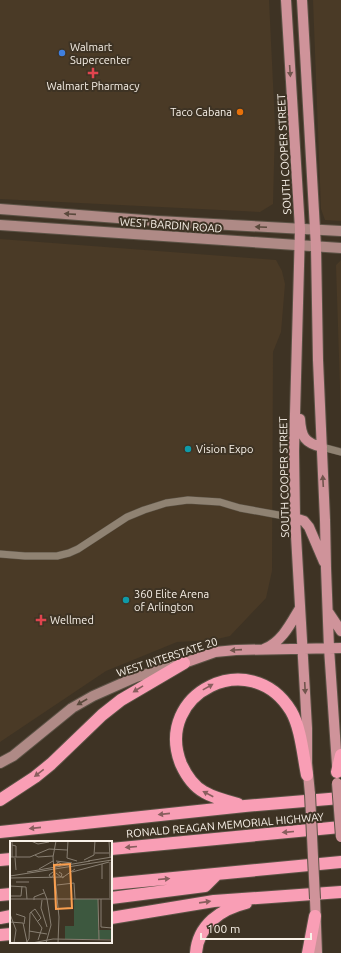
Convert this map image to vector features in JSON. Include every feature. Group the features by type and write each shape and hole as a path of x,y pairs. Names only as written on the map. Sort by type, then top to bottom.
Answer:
{"highway":[{"path":"0,800 35,777 51,764 102,715 121,700 184,663"},
{"path":"245,806 216,798 203,791 193,783 184,770 178,755 176,736 181,716 191,701 204,689 213,684 233,679 247,680 264,686 277,693 286,704 295,720 308,775"},
{"path":"337,778 341,755"},
{"path":"0,832 245,806 341,798"},
{"name":"RONALD REAGAN MEMORIAL HIGHWAY","path":"112,849 341,827"},
{"path":"0,860 10,858"},
{"path":"112,884 341,862"},
{"path":"112,898 205,886 217,874"},
{"path":"112,918 214,901 341,892"},
{"path":"0,895 10,894"},
{"path":"196,953 200,935 217,914 241,904 286,896"},
{"path":"0,918 10,916"},
{"path":"308,953 315,916"},
{"path":"0,935 10,934"}],"main road":[{"name":"SOUTH COOPER STREET","path":"286,0 300,229 294,451 295,518 307,728 317,953"},
{"path":"302,0 316,229 318,353 329,648 341,837"},
{"name":"WEST BARDIN ROAD","path":"0,210 341,231"},
{"path":"108,233 109,217"},
{"name":"WEST BARDIN ROAD","path":"0,225 341,248"},
{"path":"296,383 301,431 306,440 314,445 322,447"},
{"path":"295,518 304,521 309,527 326,568"},
{"path":"262,649 270,647 282,637 300,608"},
{"path":"328,611 341,631"},
{"name":"WEST INTERSTATE 20","path":"0,763 13,756 72,708 92,696 136,677 215,652 262,649 341,648"}],"street":[{"path":"322,447 341,452"},
{"path":"0,554 57,556 69,553 127,517 166,503 188,500 220,502 240,508 295,518"}],"shaded area":[{"path":"0,0 269,0 275,125 273,204 260,212 0,199"},
{"path":"313,0 341,0 341,221 325,220 321,209"},
{"path":"0,239 276,260 282,271 285,284 281,332 273,352 272,571 266,598 230,636 213,640 177,642 106,671 0,742"},
{"path":"341,260 341,419 336,265"}],"place":[{"name":"Walmart Supercenter","path":"62,53"},
{"name":"Walmart Pharmacy","path":"93,73"},
{"name":"Taco Cabana","path":"240,112"},
{"name":"Vision Expo","path":"188,449"},
{"name":"360 Elite Arena of Arlington","path":"126,600"},
{"name":"Wellmed","path":"41,620"}]}
